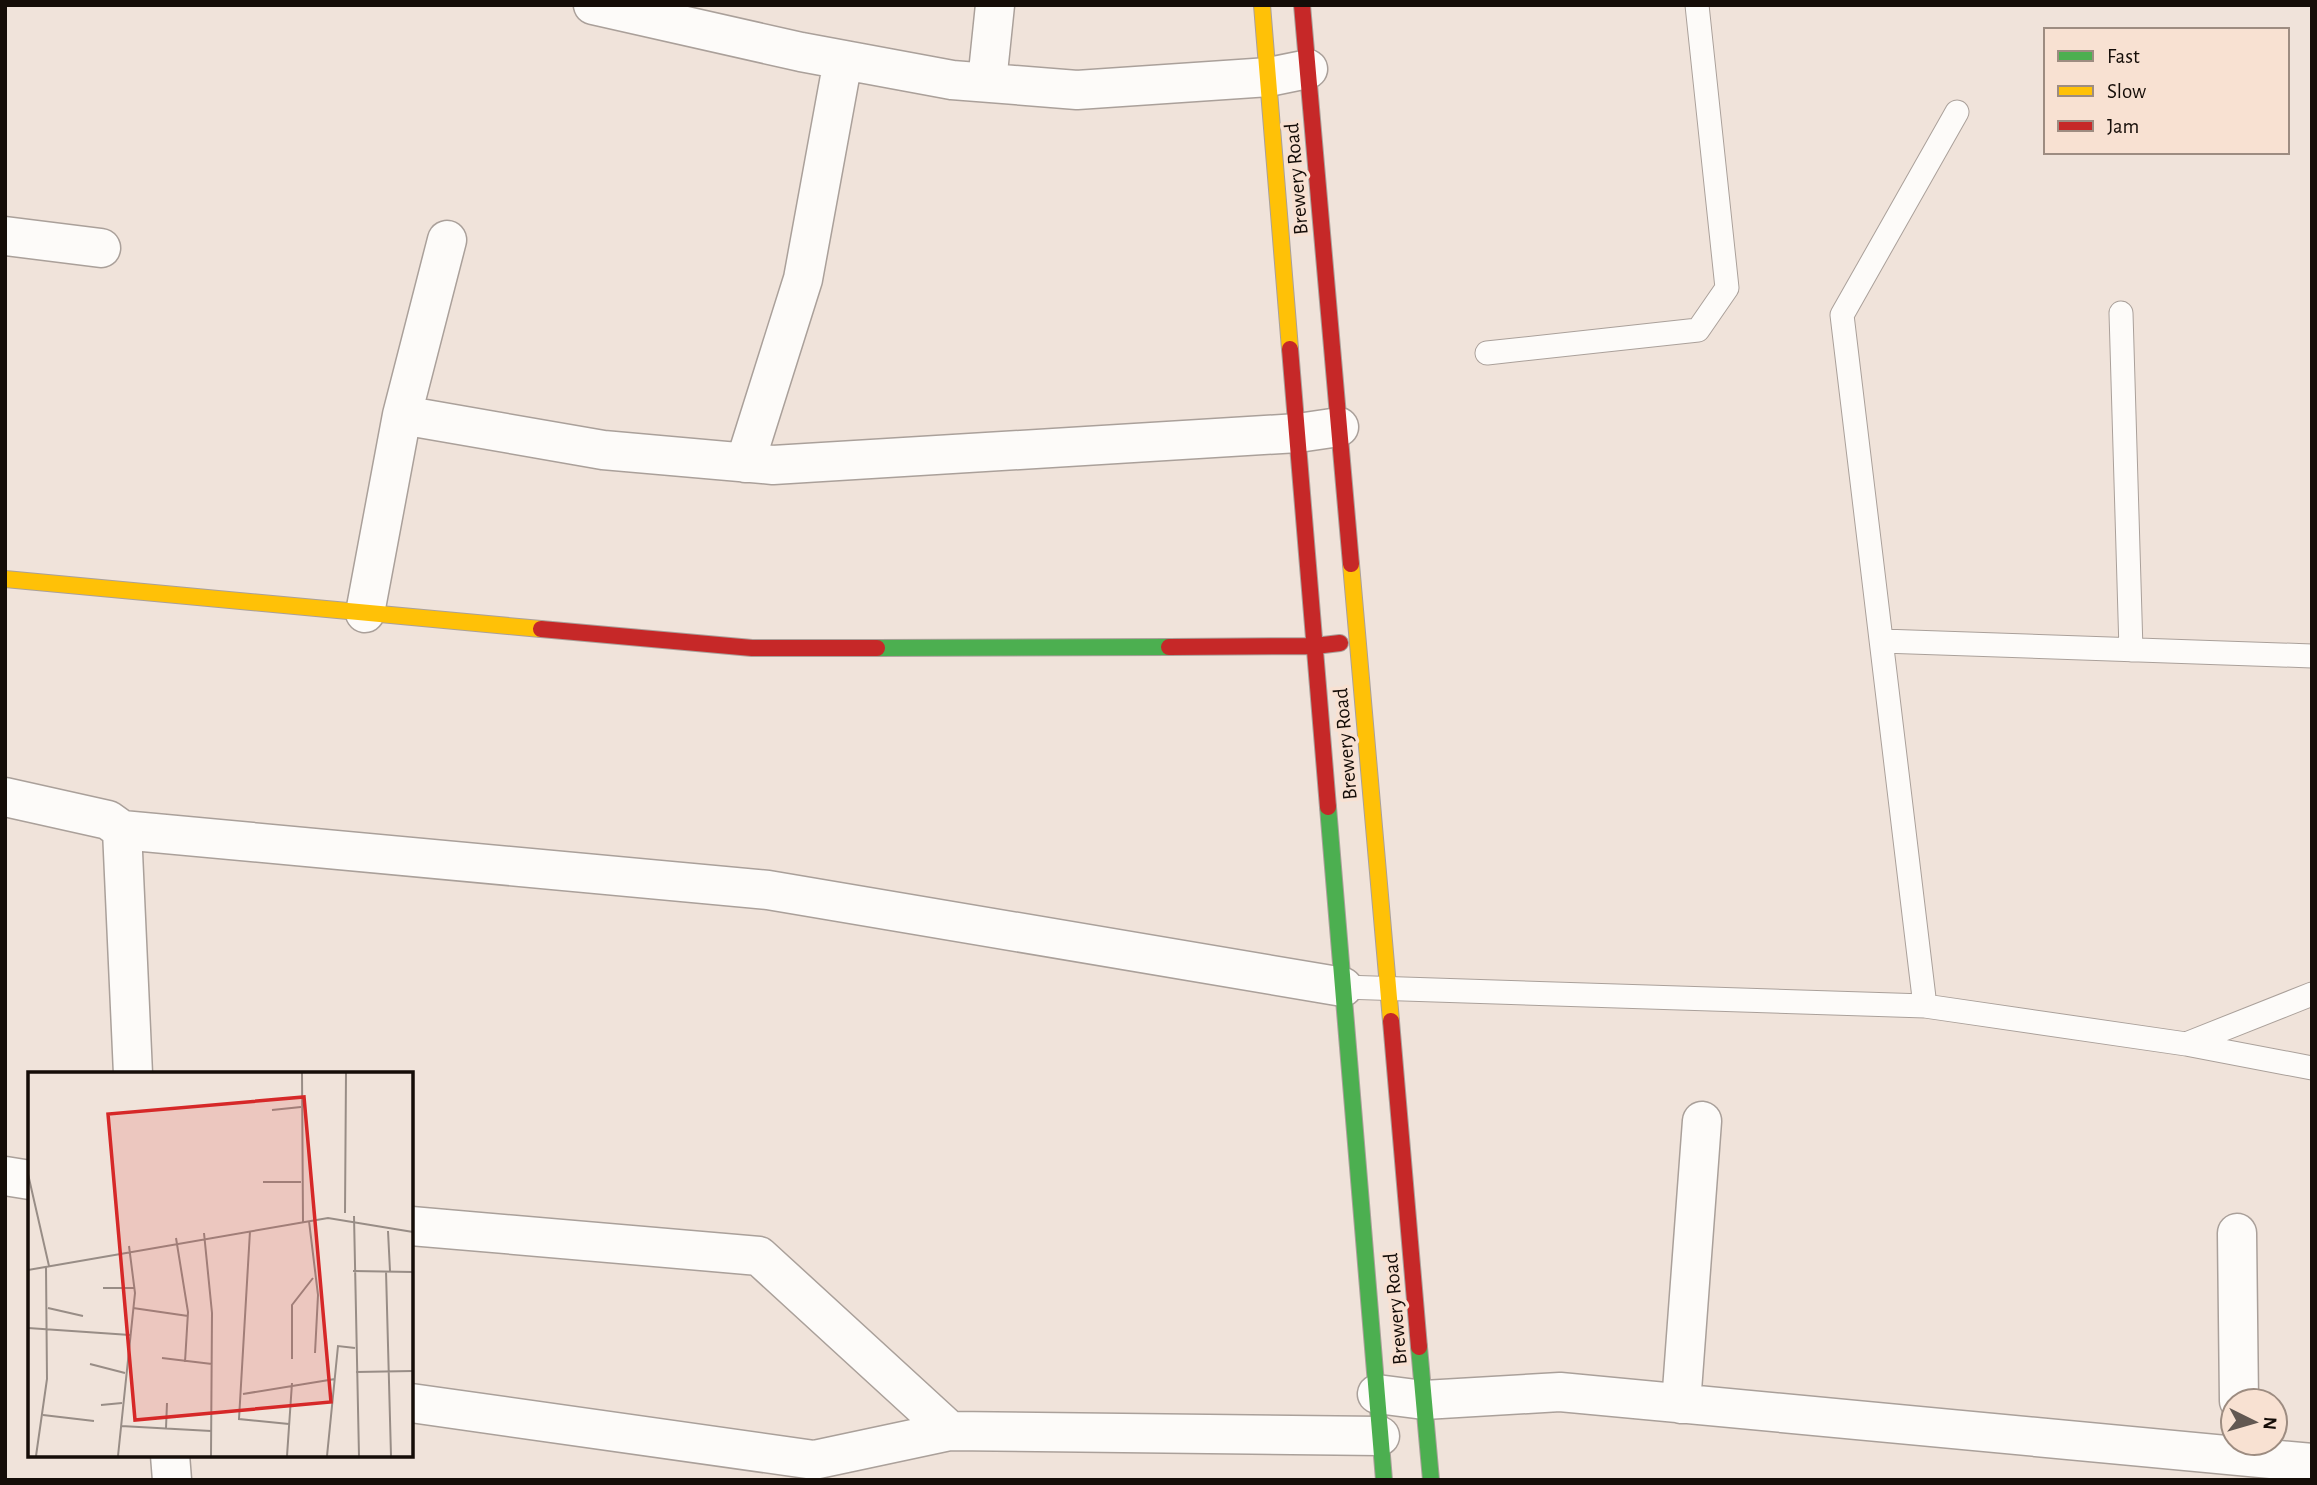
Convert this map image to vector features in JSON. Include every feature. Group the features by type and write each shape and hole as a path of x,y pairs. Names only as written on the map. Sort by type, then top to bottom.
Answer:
{"main road":[{"name":"Brewery Road","path":"1262,5 1384,1480"},
{"name":"Brewery Road","path":"1302,5 1431,1480"},
{"path":"5,579 752,648 1315,646 1357,640"}],"street":[{"path":"593,5 643,11 843,60 952,80 1077,90 1269,77 1308,69"},
{"path":"988,82 995,5"},
{"path":"745,463 803,279 843,60"},
{"path":"5,236 101,248"},
{"path":"365,613 402,415 447,240"},
{"path":"402,415 603,450 773,465 1298,433 1339,427"},
{"path":"5,797 108,820 122,830 768,890 1343,987"},
{"path":"122,830 133,1072"},
{"path":"1681,1404 1702,1121"},
{"path":"5,1176 28,1180"},
{"path":"413,1226 759,1256 950,1431"},
{"path":"2237,1233 2239,1387"},
{"path":"1377,1394 1424,1399 1560,1392 2219,1448"},
{"path":"413,1403 814,1460 950,1431 1380,1436"},
{"path":"170,1457 172,1480"},
{"path":"2278,1457 2312,1463"}],"lane":[{"path":"1487,353 1698,330 1727,288 1697,5"},
{"path":"1925,1006 1842,315 1957,112"},
{"path":"2121,313 2130,650"},
{"path":"1881,641 2312,656"},
{"path":"1343,987 1925,1006 2186,1044 2312,1068"},
{"path":"2186,1044 2312,994"}],"traffic: fast":[{"path":"877,648 1169,647"},
{"path":"1328,807 1384,1480"},
{"path":"1419,1347 1431,1480"}],"traffic: slow":[{"path":"1262,5 1290,349"},
{"path":"1351,564 1391,1021"},
{"path":"5,579 541,629"}],"traffic: jam":[{"path":"1302,5 1351,564"},
{"path":"1290,349 1328,807"},
{"path":"541,629 752,648 877,648"},
{"path":"1169,647 1315,646 1340,643"},
{"path":"1391,1021 1419,1347"}]}
